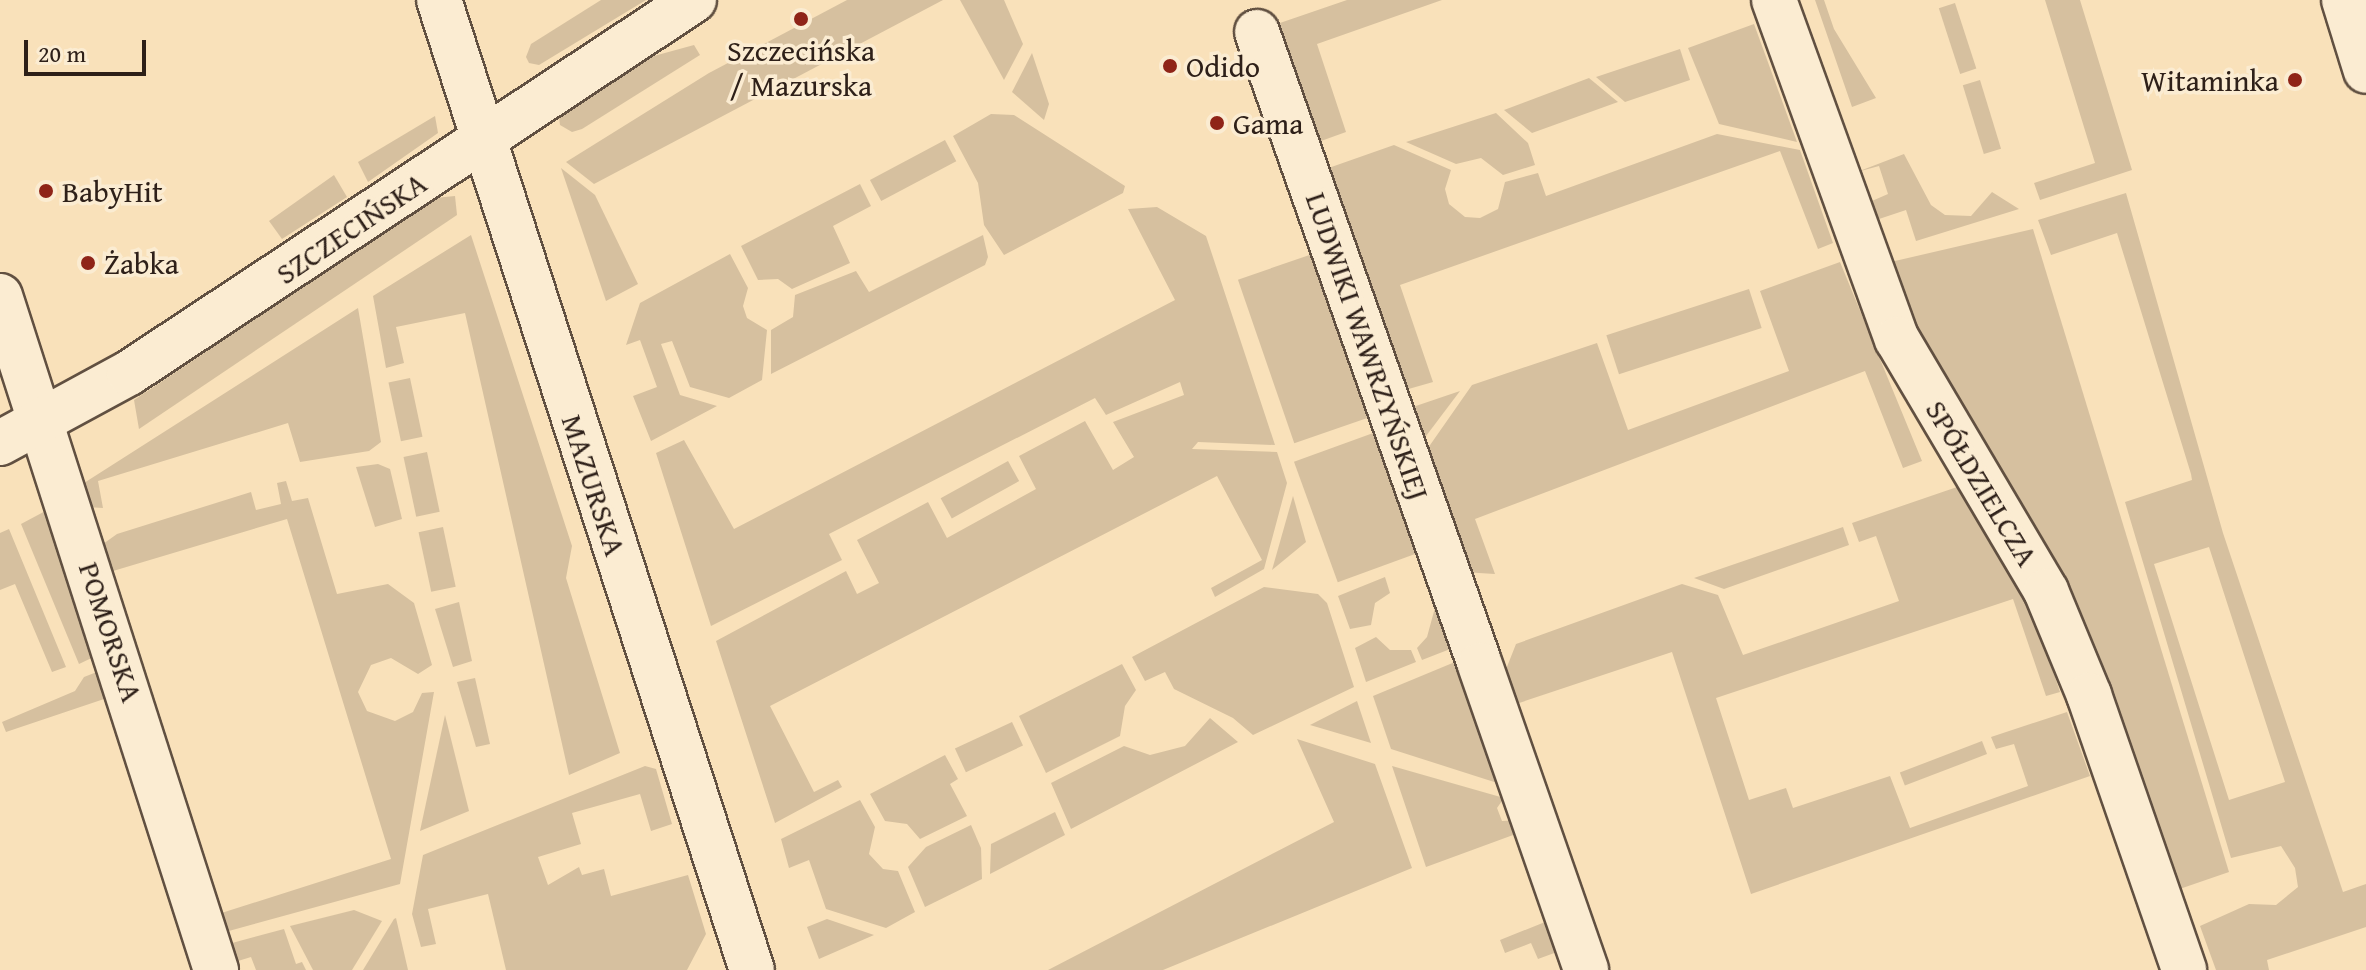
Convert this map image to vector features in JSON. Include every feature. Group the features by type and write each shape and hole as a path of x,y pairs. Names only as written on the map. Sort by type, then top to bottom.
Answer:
{"street":[{"name":"MAZURSKA","path":"439,0 752,970"},
{"name":"SZCZECIŃSKA","path":"0,443 41,423 242,301 483,137 694,0"},
{"name":"SPÓŁDZIELCZA","path":"1774,0 1897,339 2046,591 2089,695 2184,970"},
{"path":"2344,0 2366,71"},
{"name":"LUDWIKI WAWRZYŃSKIEJ","path":"1257,32 1586,970"},
{"name":"POMORSKA","path":"0,296 78,531 216,970"}],"shaded area":[{"path":"601,0 646,0 539,65 529,63 526,57 531,44"},
{"path":"847,0 943,0 594,184 566,162 709,73"},
{"path":"960,0 1004,0 1023,44 1004,80"},
{"path":"1347,0 1442,0 1317,44 1346,132 1321,141 1277,24"},
{"path":"1815,0 1824,0 1834,29 1876,98 1852,107"},
{"path":"2045,0 2080,0 2132,170 2040,200 2034,183 2095,163"},
{"path":"1955,3 1976,69 1960,74 1939,8"},
{"path":"1754,24 1797,142 1719,124 1688,48"},
{"path":"694,45 700,55 582,129 572,132 560,125 558,108 621,65"},
{"path":"1680,49 1690,80 1625,102 1596,77"},
{"path":"1032,53 1049,104 1044,120 1012,92"},
{"path":"1589,78 1618,102 1532,133 1504,110"},
{"path":"1980,80 2001,149 1984,154 1963,85"},
{"path":"1496,113 1528,143 1535,165 1503,175 1481,158 1456,164 1406,142"},
{"path":"991,114 1014,115 1125,186 1123,193 1004,255 984,225 978,183 953,136"},
{"path":"435,116 438,133 368,182 358,162"},
{"path":"1717,134 1800,150 1833,243 1818,249 1780,151 1400,285 1433,382 1398,392 1320,171 1394,145 1451,170 1445,189 1449,204 1465,217 1480,218 1498,209 1505,182 1538,173 1546,196"},
{"path":"945,140 956,161 881,201 870,180"},
{"path":"1904,154 1931,205 1945,215 1971,216 1992,192 2019,209 1916,241 1906,210 1870,222 1865,204 1888,194 1879,166 1857,172"},
{"path":"561,168 595,195 638,284 606,301"},
{"path":"334,175 347,197 282,239 269,221"},
{"path":"860,184 871,206 833,226 850,263 792,289 778,279 758,280 741,246"},
{"path":"2126,193 2223,533 2343,892 2366,884 2366,927 2267,960 2269,970 2216,970 2200,926 2249,904 2276,905 2298,887 2295,868 2281,846 2231,858 2125,502 2192,480 2117,233 2051,255 2038,220","holes":["2209,547 2285,782 2229,800 2154,564"]},
{"path":"455,196 457,215 139,429 134,400 435,198"},
{"path":"1157,207 1206,236 1275,445 1198,442 1192,449 1277,452 1287,483 1264,569 1215,597 1211,588 1262,560 1217,476 770,706 814,792 838,780 842,787 775,823 716,641 846,571 857,594 879,583 857,540 928,502 947,538 1036,489 1019,456 1085,421 1113,470 1134,457 1113,422 1184,395 1180,382 1106,415 1095,398 829,534 842,560 711,626 656,453 684,440 734,529 1175,300 1128,209"},
{"path":"2033,229 2229,872 2168,893 1882,264"},
{"path":"471,235 572,546 566,578 620,753 569,775 465,313 396,327 404,363 386,368 373,296"},
{"path":"983,235 988,257 985,265 771,374 771,330 793,317 795,295 856,271 869,292"},
{"path":"1324,250 1380,414 1294,443 1238,280"},
{"path":"730,254 748,288 743,306 747,318 767,330 762,380 729,398 690,387 672,341 661,344 680,395 717,406 651,441 633,396 657,387 640,340 626,345 640,303"},
{"path":"1840,262 1922,461 1903,468 1865,371 1475,519 1495,574 1463,572 1421,458 1472,385 1597,343 1628,430 1789,371 1760,291"},
{"path":"1749,289 1762,328 1619,374 1606,335"},
{"path":"358,308 381,442 369,451 300,462 288,423 98,481 103,508 87,507 84,483"},
{"path":"410,378 422,437 401,441 388,383"},
{"path":"1460,391 1417,448 1404,410"},
{"path":"1387,428 1431,548 1338,582 1294,462"},
{"path":"427,452 440,512 416,517 404,457"},
{"path":"1008,461 1019,481 952,518 941,498"},
{"path":"378,464 390,469 402,519 375,527 356,467"},
{"path":"286,481 292,501 308,498 337,594 388,584 414,603 432,665 418,674 391,658 371,665 358,692 367,711 395,721 413,712 422,693 434,692 400,884 218,934 212,916 391,859 287,519 103,574 96,549 117,534 251,492 256,510 281,504 277,483"},
{"path":"1960,486 2032,607 2060,692 2046,696 2013,599 1716,698 1749,800 1786,788 1793,808 1890,776 1910,828 2028,786 2014,744 1996,749 1991,737 2067,712 2090,776 1751,894 1672,652 1510,706 1501,682 1516,644 1682,584 1718,595 1743,655 1899,601 1876,536 1859,542 1852,523"},
{"path":"1293,496 1306,542 1272,570"},
{"path":"51,508 102,653 79,664 21,524"},
{"path":"443,527 456,587 431,592 419,532"},
{"path":"1843,527 1849,545 1724,589 1694,578"},
{"path":"9,529 66,667 52,672 15,584 0,590 0,533"},
{"path":"1385,577 1390,593 1375,603 1371,625 1350,629 1338,596"},
{"path":"1264,587 1318,594 1327,603 1354,687 1253,735 1233,718 1174,689 1165,672 1145,681 1132,657"},
{"path":"459,602 472,661 453,667 435,609"},
{"path":"1436,604 1463,644 1422,660 1417,648 1427,637"},
{"path":"1376,637 1390,650 1411,650 1416,662 1366,682 1355,648"},
{"path":"1467,657 1513,788 1391,749 1373,696"},
{"path":"1122,664 1136,690 1125,706 1120,736 1046,773 1019,716"},
{"path":"107,668 110,697 6,732 2,722 75,691 84,677"},
{"path":"475,678 490,744 476,747 457,682"},
{"path":"1357,701 1371,743 1310,725"},
{"path":"445,715 469,811 420,831"},
{"path":"1210,718 1238,742 1071,829 1051,783 1124,746 1150,755 1185,746"},
{"path":"1012,722 1023,746 966,772 955,749"},
{"path":"1297,739 1375,764 1412,868 1163,970 1048,970 1334,822"},
{"path":"1982,741 1987,754 1905,786 1900,773"},
{"path":"945,755 958,779 950,784 967,816 920,839 907,824 885,821 870,794"},
{"path":"645,766 656,769 672,824 651,831 640,794 572,813 581,844 538,857 548,885 579,867 582,875 604,869 611,896 688,875 706,934 687,970 506,970 488,894 428,909 436,944 421,947 412,914 423,855"},
{"path":"1392,766 1504,798 1497,808 1502,821 1520,820 1524,831 1426,867"},
{"path":"860,800 875,827 869,854 883,869 898,871 915,912 886,928 826,909 809,860 789,868 781,839"},
{"path":"1055,812 1065,835 990,874 991,844"},
{"path":"971,825 981,848 982,879 925,907 908,867 926,847"},
{"path":"354,910 382,921 352,970 313,970 290,926"},
{"path":"394,919 408,970 363,970"},
{"path":"827,919 874,935 819,959 807,927"},
{"path":"1545,922 1557,952 1538,959 1531,943 1505,953 1500,940"},
{"path":"284,929 296,964 302,962 306,970 256,970 251,957 225,965 221,946"}],"place":[{"name":"Szczecińska / Mazurska","path":"801,19"},
{"name":"Odido","path":"1170,66"},
{"name":"Witaminka","path":"2295,80"},
{"name":"Gama","path":"1217,123"},
{"name":"BabyHit","path":"46,191"},
{"name":"Żabka","path":"88,263"}]}
